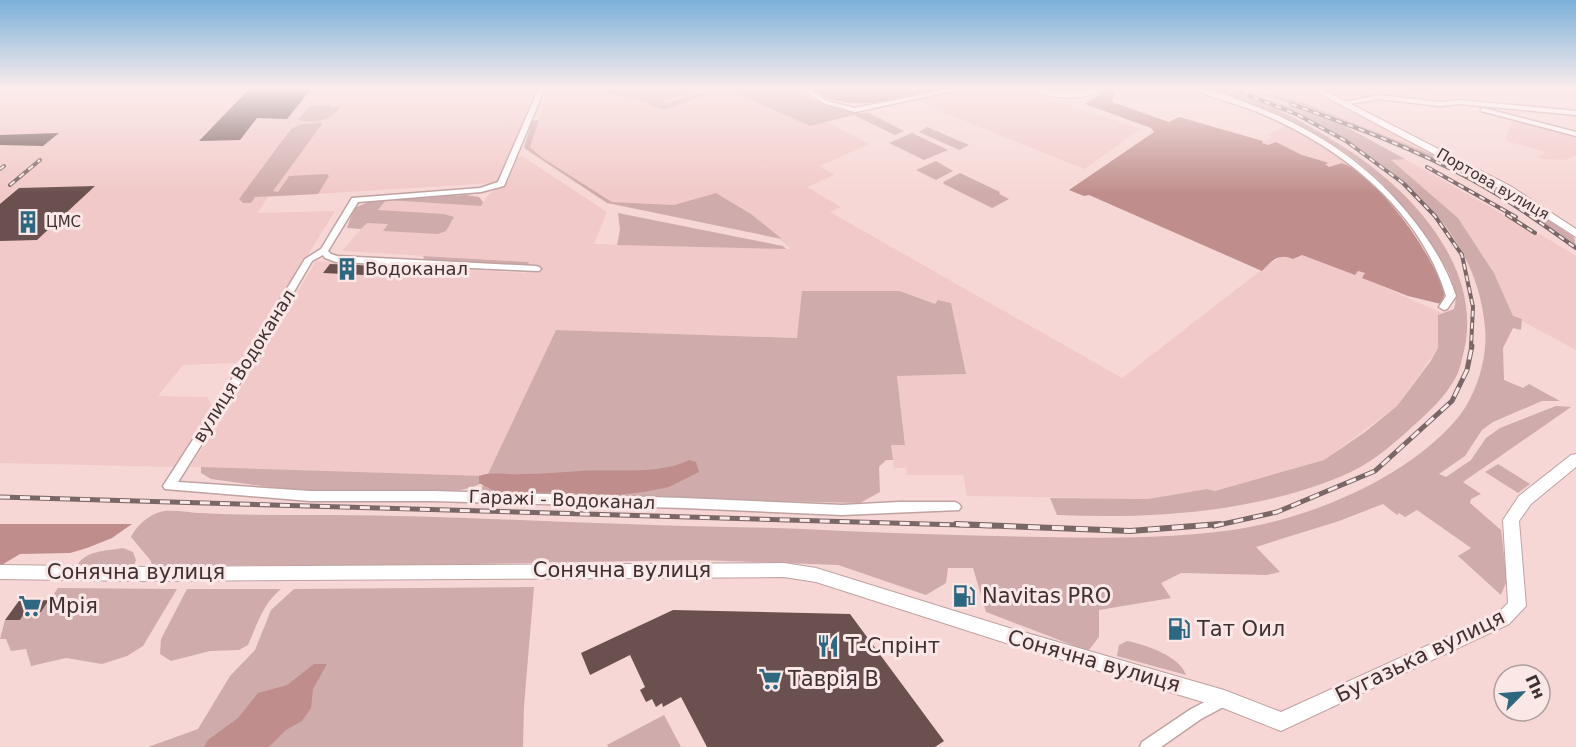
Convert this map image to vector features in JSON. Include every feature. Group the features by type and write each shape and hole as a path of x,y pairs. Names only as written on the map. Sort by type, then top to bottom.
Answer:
{"street":[{"name":"вулиця Водоканал","path":"169,486 237,380 309,260 324,251 355,200 481,190 501,184 527,123"},
{"path":"1290,123 1345,154 1382,186 1410,220 1438,261 1451,296 1444,307"},
{"name":"Портова вулиця","path":"1381,123 1508,189 1576,234"},
{"path":"1530,123 1576,134"},
{"path":"324,251 328,256 336,259 536,269"},
{"name":"Бугазька вулиця","path":"1224,699 1281,722 1503,619 1517,606 1511,520 1525,500 1576,459"},
{"name":"Гаражі - Водоканал","path":"169,486 309,496 423,496 842,510 955,507"},
{"name":"Сонячна вулиця","path":"0,572 147,574 784,570 816,575 1006,635 1224,699"},
{"path":"1148,747 1196,714 1224,699"}],"shaded area":[{"path":"0,123 522,123 498,181 493,183 268,197 257,213 335,211 246,356 235,363 183,365 158,396 207,397 213,409 176,467 0,463"},
{"path":"321,123 273,191 278,192 289,176 327,174 329,176 318,194 255,197 251,203 243,203 239,199 291,129 302,124"},
{"path":"531,123 538,123 530,147 541,157 612,202 674,205 716,193 751,214 782,239 607,203 524,148"},
{"path":"538,123 803,123 810,126 829,123 870,144 819,166 834,175 807,187 841,207 830,212 1122,378 1269,264 1284,255 1302,255 1355,275 1358,271 1365,273 1363,278 1442,313 1438,315 1438,348 1397,406 1324,460 1215,491 1207,489 1148,499 967,496 963,475 907,475 906,468 894,468 891,445 905,444 897,375 966,374 935,304 900,291 803,291 797,338 556,330 487,476 190,467 240,389 316,261 526,273 529,262 342,251 386,200 481,206 488,195 508,182 517,158 522,156 607,212 594,244 791,249 751,214 716,193 674,205 612,202 541,157 530,147"},
{"path":"803,123 823,123 810,126"},
{"path":"870,123 888,123 904,131 895,135"},
{"path":"969,123 1122,123 1141,129 1084,169"},
{"path":"1137,123 1200,123 1263,141 1262,143 1268,145 1276,142 1302,155 1329,163 1325,164 1329,167 1342,163 1354,166 1395,209 1418,240 1445,292 1441,304 1408,296 1362,278 1365,273 1358,271 1355,275 1302,255 1293,259 1280,257 1262,271 1089,195 1084,196 1069,190 1154,132 1151,128"},
{"path":"1293,123 1303,123 1311,127 1368,164 1393,184 1437,234 1453,262 1463,292 1467,323 1463,355 1452,384 1418,421 1370,461 1352,472 1308,488 1238,506 1202,511 1130,516 1057,515 1050,498 1148,499 1207,489 1215,491 1324,460 1365,432 1397,406 1430,362 1438,348 1438,315 1454,309 1456,301 1450,274 1414,221 1385,186 1344,152"},
{"path":"1314,123 1341,124 1405,159 1391,160 1458,218 1494,273 1513,316 1522,319 1521,330 1513,328 1503,348 1504,380 1523,388 1529,384 1560,401 1542,401 1493,422 1482,430 1465,456 1439,474 1446,477 1471,460 1486,438 1500,428 1556,406 1571,407 1463,482 1481,494 1471,499 1470,503 1501,530 1507,580 1501,595 1458,556 1471,548 1417,510 1405,517 1399,513 1397,515 1383,504 1339,521 1256,547 1280,572 1267,575 1181,573 1161,583 1171,598 1099,610 1099,637 1088,651 986,612 973,568 948,568 946,583 926,595 838,565 698,560 415,565 152,566 151,561 131,537 149,517 173,511 242,515 428,517 968,535 1138,537 1185,535 1262,525 1323,506 1383,478 1410,461 1435,441 1463,411 1475,389 1485,352 1485,328 1477,286 1460,248 1436,215 1407,185 1374,159"},
{"path":"1345,123 1377,123 1465,169 1456,168"},
{"path":"1347,123 1353,123 1472,173 1506,192 1574,237 1576,246 1508,200 1446,165"},
{"path":"1511,123 1528,123 1576,135 1576,155 1565,160 1543,159 1538,157 1546,152 1505,139"},
{"path":"1286,125 1296,128 1354,166 1342,163 1329,167 1276,142 1268,145 1261,143 1272,137 1267,135"},
{"path":"927,127 969,145 959,150 919,132"},
{"path":"912,133 948,150 924,160 889,143"},
{"path":"1405,159 1533,234 1540,234 1576,256 1576,350 1513,316 1494,273 1458,218 1390,160"},
{"path":"936,161 953,171 936,180 916,170"},
{"path":"960,173 1000,192 999,194 1009,199 992,208 944,184 943,182"},
{"path":"466,195 479,197 483,202 481,206 386,200"},
{"path":"386,200 378,210 444,214 454,217 446,231 438,234 383,231 388,224 367,223 361,229 347,228 354,208 371,201"},
{"path":"618,213 783,246 786,249 617,245 620,230"},
{"path":"423,256 529,262 527,267 425,260"},
{"path":"802,291 900,291 935,304 938,300 951,303 966,374 897,376 905,445 891,445 893,460 886,460 879,467 880,492 860,503 487,494 481,490 484,482 471,488 454,491 291,490 211,479 201,473 201,467 487,476 556,330 797,338"},
{"path":"689,460 696,462 699,472 669,487 644,492 606,496 498,493 479,483 479,476 489,474 651,470 678,465"},
{"path":"1498,464 1530,484 1518,493 1485,472"},
{"path":"0,524 132,524 112,538 87,548 70,553 20,554 0,566"},
{"path":"123,548 133,552 136,560 134,566 76,568 79,562 90,555"},
{"path":"534,587 524,706 523,747 148,747 198,729 230,676 255,650 271,610 294,589"},
{"path":"58,588 177,589 143,646 127,656 102,664 66,658 31,666 26,649 11,651 6,639 0,639 5,620 19,620 25,612 41,612"},
{"path":"187,589 281,589 265,608 248,645 239,650 210,651 171,661 160,654 161,639"},
{"path":"1127,641 1143,645 1170,657 1183,668 1186,675 1117,656 1119,645"},
{"path":"314,664 327,664 313,689 311,708 302,721 286,730 269,747 204,747 208,740 238,718 258,693 287,685"},
{"path":"664,715 681,747 608,747 607,745"}],"building":[{"path":"216,123 253,123 240,140 199,141"},
{"path":"59,133 43,146 0,145 0,135"},
{"name":"ЦМС","path":"95,186 37,240 0,241 0,204 19,188"},
{"name":"Водоканал","path":"330,264 371,266 364,275 323,273"},
{"name":"Мрія","path":"21,598 34,598 32,601 49,600 41,612 25,612 20,620 5,620"},
{"name":"Таврія В","path":"673,610 850,614 944,741 935,747 707,747 681,697 663,707 662,703 656,707 652,699 646,702 640,690 645,687 630,655 590,675 581,653"}],"railway":[{"path":"1313,123 1346,141 1403,183 1435,216 1462,255 1473,307 1471,347"},
{"path":"1342,123 1428,158 1472,180 1525,212 1576,248"},
{"path":"10,185 40,160"},
{"path":"0,169 4,166"},
{"path":"1427,167 1516,217"},
{"path":"1507,215 1535,233"},
{"path":"1214,526 1277,512 1375,471 1452,401 1467,370 1472,346"},
{"path":"0,497 995,526"},
{"path":"956,524 1130,531 1220,524"}],"place":[{"name":"ЦМС","path":"28,222"},
{"name":"Водоканал","path":"347,269"},
{"name":"Navitas PRO","path":"964,596"},
{"name":"Мрія","path":"30,606"},
{"name":"Тат Оил","path":"1179,629"},
{"name":"Т-Спрінт","path":"828,646"},
{"name":"Таврія В","path":"770,679"}]}
